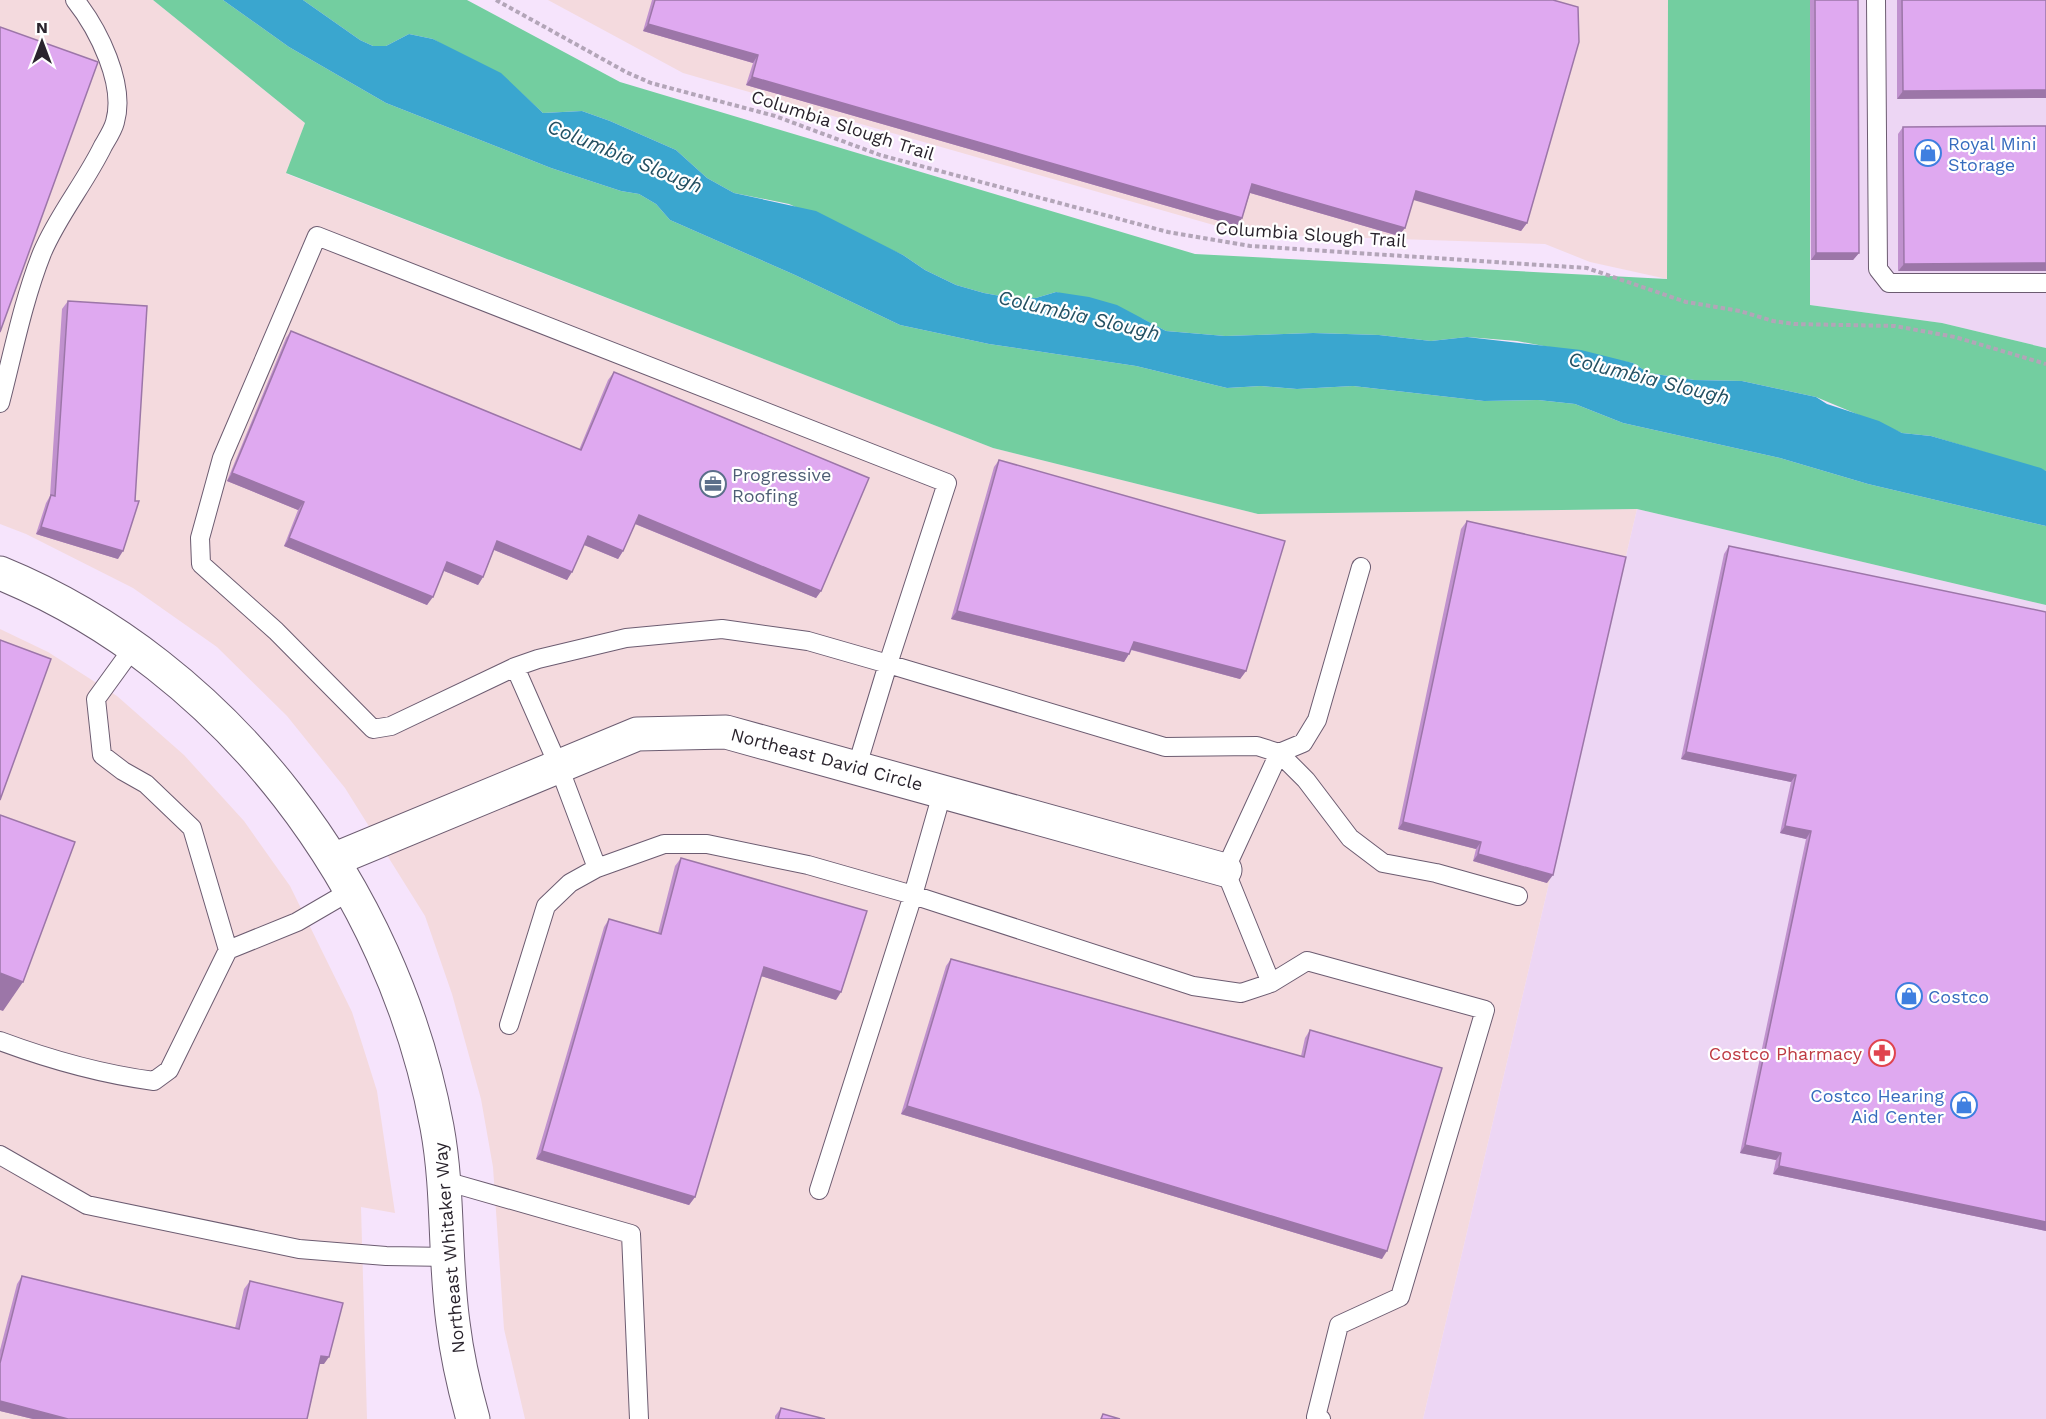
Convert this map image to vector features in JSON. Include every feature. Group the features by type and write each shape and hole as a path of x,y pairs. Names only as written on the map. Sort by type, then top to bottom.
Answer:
{"street":[{"name":"Northeast Whitaker Way","path":"0,573 72,608 133,648 194,695 248,750 300,811 352,890 381,950 428,1080 445,1181 452,1321 462,1378 473,1419"},
{"name":"Northeast David Circle","path":"333,860 637,734 726,732 858,766 1225,870"}],"lane":[{"path":"0,403 25,305 42,253 97,160 116,121 115,84 104,46 87,15 75,0"},
{"path":"1876,0 1878,269 1889,283 2046,283"},
{"path":"858,766 888,664 947,483 317,236 222,458 200,538 201,564 276,631 373,729 391,726 515,667 538,659 627,638 722,629 808,641 888,664 1165,747 1257,746 1279,753 1306,780 1350,838 1383,863 1436,873 1518,896"},
{"path":"1271,983 1225,870 1279,753 1303,743 1317,720 1361,567"},
{"path":"133,648 96,699 102,755 123,771 146,783 192,828 228,950"},
{"path":"515,667 559,767 597,868"},
{"path":"819,1190 914,895 943,790"},
{"path":"508,1025 546,906 570,883 597,868 664,844 707,844 808,865 914,895 1193,986 1241,993 1271,983 1307,961 1485,1010 1400,1297 1339,1325 1316,1417 1322,1419"},
{"path":"0,1041 41,1057 105,1075 154,1082 169,1070 228,950 297,922 352,890"},
{"path":"0,1155 87,1205 299,1249 386,1256 449,1257"},
{"path":"445,1181 631,1234 639,1419"}],"path":[{"name":"Columbia Slough Trail","path":"496,0 521,11 626,72 651,83 775,116 880,155 1168,232 1250,246 1587,268 1686,302 1740,311 1773,321 1794,324 1895,326 1955,337 2046,364"}],"shaded area":[{"path":"0,0 153,0 305,123 287,174 993,448 1258,514 1637,509 1423,1419 525,1419 504,1329 493,1167 481,1099 452,994 425,916 345,788 287,716 217,647 133,588 26,534 0,524"},
{"path":"548,0 1668,0 1667,279 1590,262 1545,244 1245,234 683,73"},
{"name":"Royal Mini Storage","path":"1810,0 2046,0 2046,348 1942,323 1810,305"},
{"path":"1637,509 2046,605 2046,1419 1423,1419"},
{"path":"0,629 48,652 117,696 184,755 244,821 290,886 352,1012 377,1091 395,1213 361,1207 367,1419 0,1419"}],"green space":[{"path":"153,0 223,0 289,47 386,103 551,168 621,191 639,194 656,204 670,220 795,275 900,325 989,344 1136,366 1227,388 1261,386 1297,389 1353,386 1484,401 1538,400 1575,404 1623,423 1780,458 1868,484 2046,526 2046,605 1637,509 1258,514 993,448 286,173 305,123"},
{"path":"303,0 467,0 620,82 1195,254 1667,279 1668,0 1810,0 1810,305 1942,323 2046,348 2046,471 1931,436 1902,433 1816,397 1742,381 1694,380 1649,373 1633,363 1517,341 1467,337 1431,341 1379,335 1313,333 1225,336 1166,331 1143,319 1056,292 1036,298 1017,299 984,293 956,285 925,270 903,255 789,204 734,193 707,178 676,150 610,121 582,111 543,113 517,89 433,39 409,34 386,46 373,46 360,40"}],"water":[{"name":"Columbia Slough","path":"223,0 303,0 360,40 373,46 386,46 409,34 433,39 501,73 543,113 582,111 610,121 676,150 707,178 734,193 816,211 956,285 1017,299 1036,298 1056,292 1089,297 1117,305 1166,331 1225,336 1313,333 1379,335 1431,341 1467,337 1581,350 1633,363 1649,373 1694,380 1742,381 1816,397 1827,404 1879,421 1902,433 1931,436 2041,468 2046,471 2046,526 1868,484 1780,458 1623,423 1575,404 1538,400 1484,401 1353,386 1297,389 1261,386 1227,388 1136,366 989,344 900,325 795,275 670,220 656,204 639,194 621,191 551,168 386,103 289,47"}],"building":[{"path":"655,0 1553,0 1578,7 1579,42 1527,223 1416,191 1405,228 1252,184 1242,218 752,77 758,55 648,24"},
{"path":"1815,0 1858,0 1859,253 1816,253"},
{"path":"1902,0 2046,0 2046,90 1903,91"},
{"path":"0,27 98,62 0,332"},
{"path":"2046,126 2046,263 1904,264 1903,127"},
{"path":"68,301 147,306 135,501 139,501 123,551 41,527 51,495 55,496"},
{"path":"291,331 581,450 614,372 869,478 821,591 639,515 623,551 588,536 572,572 497,541 483,577 447,562 433,597 289,538 304,502 232,473"},
{"path":"999,460 1285,541 1246,671 1134,642 1129,654 957,611"},
{"path":"1467,521 1626,557 1553,875 1478,854 1481,842 1403,822"},
{"name":"Costco","path":"1729,546 2046,612 2046,1222 1779,1166 1781,1153 1745,1145 1811,831 1785,826 1796,775 1686,752"},
{"path":"0,640 51,659 0,800"},
{"path":"0,815 75,842 23,982 0,973"},
{"path":"681,858 867,911 841,992 764,967 695,1197 542,1151 609,919 661,934"},
{"path":"951,959 1304,1057 1310,1030 1442,1068 1387,1251 907,1106"},
{"path":"22,1276 239,1329 250,1281 343,1303 329,1357 321,1356 307,1419 68,1419 0,1401 0,1363"},
{"path":"781,1408 825,1419 778,1419"},
{"path":"1103,1414 1120,1419 1101,1419"}],"place":[{"name":"Royal Mini Storage","path":"1928,153"},
{"name":"Progressive Roofing","path":"713,484"},
{"name":"Costco","path":"1909,996"},
{"name":"Costco Pharmacy","path":"1882,1053"},
{"name":"Costco Hearing Aid Center","path":"1964,1105"}]}
